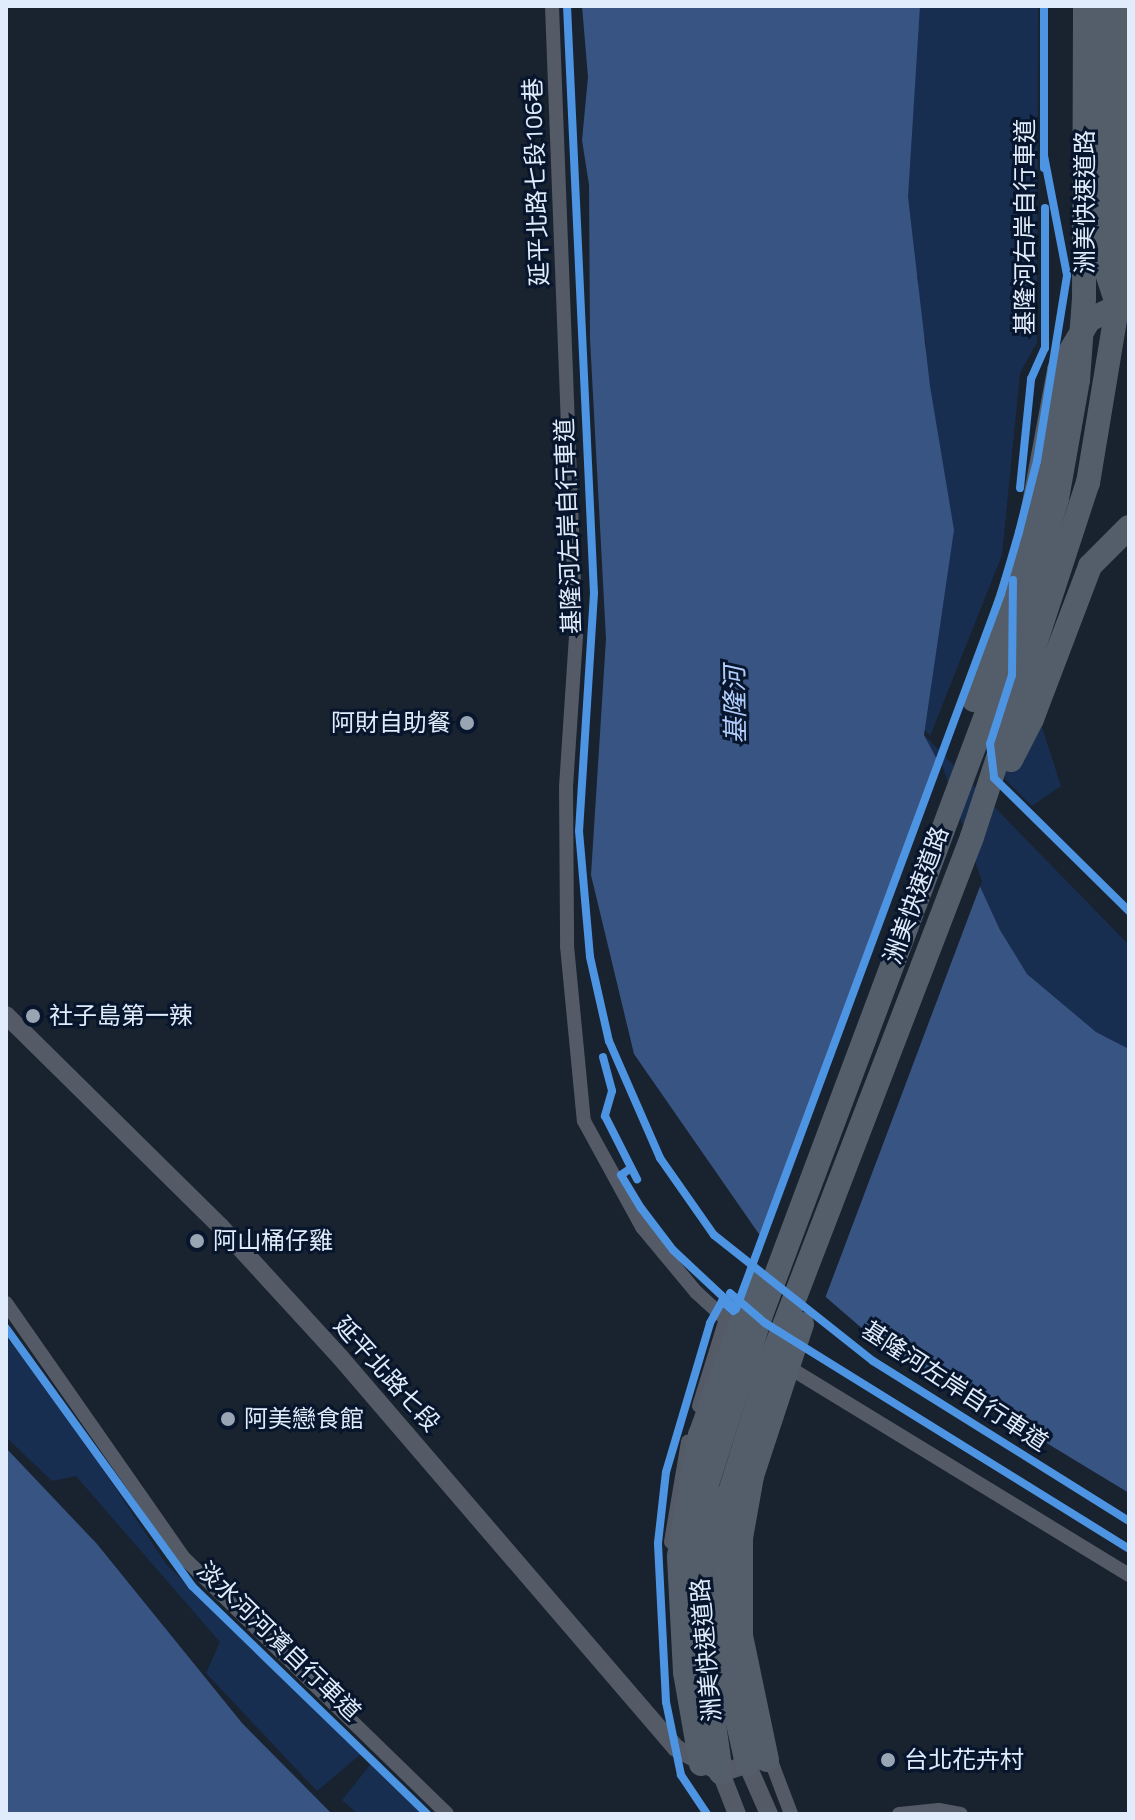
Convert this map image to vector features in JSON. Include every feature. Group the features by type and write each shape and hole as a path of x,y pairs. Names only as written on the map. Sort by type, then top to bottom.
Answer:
{"highway":[{"name":"洲美快速道路","path":"757,1762 731,1692 711,1618 679,1556 700,1435 799,1175 830,1127 1019,627 1057,499 1078,380 1084,299 1085,6"},
{"path":"1104,6 1105,267 1129,330"},
{"name":"洲美快速道路","path":"711,1768 711,1618 741,1538 752,1476 817,1282 819,1240 972,837 1070,550 1108,385 1121,284 1125,6"},
{"path":"918,890 1028,536 1059,370 1089,320 1129,301"},
{"path":"972,837 1032,719 1090,566 1129,527"}],"street":[{"name":"延平北路七段106巷","path":"552,6 576,636 566,787 567,946 584,1121 642,1227 725,1322 796,1373 1129,1575"},
{"name":"延平北路七段","path":"6,1015 220,1226 475,1509 665,1737 711,1768"},
{"path":"6,1303 183,1557 447,1814"},
{"path":"725,1322 676,1488 670,1556 673,1667 684,1729 737,1814"},
{"path":"769,1814 757,1762 770,1734 753,1643 751,1562 763,1473 796,1373"},
{"path":"711,1768 757,1762"},
{"path":"757,1762 791,1814"},
{"path":"899,1814 939,1810 961,1814"}],"shaded area":[{"path":"915,6 1038,6 1037,342 1020,373 1002,555 930,736 919,723 926,341 914,312 919,277 905,268"},
{"path":"1040,721 1061,786 1032,806 1005,779 1004,729"},
{"path":"924,735 1129,945 1129,1049 1096,1032 1027,974 1000,930 966,856 940,765"},
{"path":"6,1337 56,1399 166,1564 361,1754 317,1791 206,1673 220,1642 76,1476 52,1481 6,1437"},
{"path":"374,1760 426,1814 358,1814 342,1800"}],"water":[{"name":"基隆河","path":"582,6 920,6 908,197 930,386 954,530 924,735 940,765 966,856 1000,930 1027,974 1096,1032 1129,1049 1129,1493 872,1337 768,1247 634,1054 591,875 606,639 590,339 589,185 582,140 588,77"},
{"path":"6,1448 97,1544 242,1723 332,1814 6,1814"}],"pier":[{"path":"939,756 982,881 824,1301 759,1242"}],"cycle path":[{"name":"基隆河左岸自行車道","path":"567,6 594,593 579,831 590,957 609,1041 660,1158 714,1235 873,1361 1129,1521"},
{"name":"基隆河右岸自行車道","path":"1044,6 1044,168"},
{"name":"基隆河右岸自行車道","path":"631,1168 621,1175 641,1208 673,1250 736,1309 1001,594 1019,532 1037,461 1067,275 1044,155"},
{"name":"基隆河右岸自行車道","path":"1020,488 1031,379 1045,348 1045,208"},
{"path":"1013,580 1012,675 990,744 994,778 1129,911"},
{"path":"603,1057 612,1091 605,1116 637,1179"},
{"path":"730,1293 765,1323 1129,1549"},
{"path":"707,1814 681,1775 666,1702 658,1543 666,1472 710,1323 722,1301 733,1311"},
{"name":"淡水河河濱自行車道","path":"6,1328 192,1586 427,1814"}],"place":[{"name":"阿財自助餐","path":"467,723"},
{"name":"社子島第一辣","path":"33,1016"},
{"name":"阿山桶仔雞","path":"197,1241"},
{"name":"阿美戀食館","path":"228,1419"},
{"name":"台北花卉村","path":"888,1760"}]}
